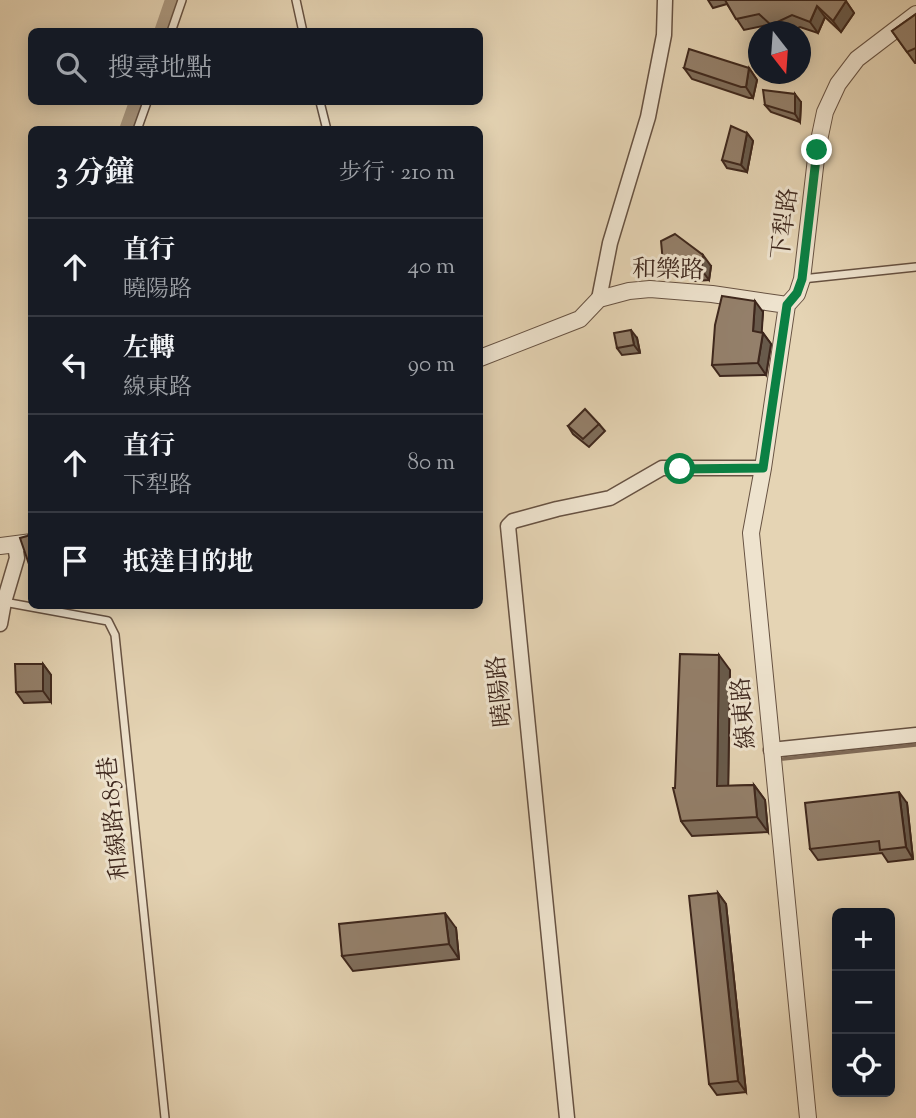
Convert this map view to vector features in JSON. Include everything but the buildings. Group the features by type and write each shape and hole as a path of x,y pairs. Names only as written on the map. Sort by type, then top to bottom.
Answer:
{"street":[{"path":"599,299 610,243 648,117 664,35 665,0"},
{"name":"下犁路","path":"787,305 797,293 802,279 817,150 825,112 838,84 857,59 916,14"},
{"name":"和樂路","path":"483,357 580,319 599,299 629,290 712,294 787,305"},
{"name":"線東路","path":"787,305 751,533 808,1118"},
{"name":"曉陽路","path":"567,1118 508,526 513,521 610,498 662,468 763,468"},
{"path":"7,545 28,542"},
{"path":"0,624 17,558 7,545"},
{"path":"771,750 916,735"}],"lane":[{"path":"172,28 182,0"},
{"path":"296,0 302,28"},
{"path":"138,126 146,105"},
{"path":"321,105 326,126"},
{"path":"802,279 916,267"},
{"name":"和線路185巷","path":"4,602 28,606"},
{"name":"和線路185巷","path":"42,609 108,621 115,635 164,1118"}],"waterway":[{"path":"162,28 172,0"},
{"path":"127,126 135,105"},
{"path":"783,759 916,745"}],"route":[{"path":"680,469 763,468 787,305 797,293 802,279 817,150"}]}
